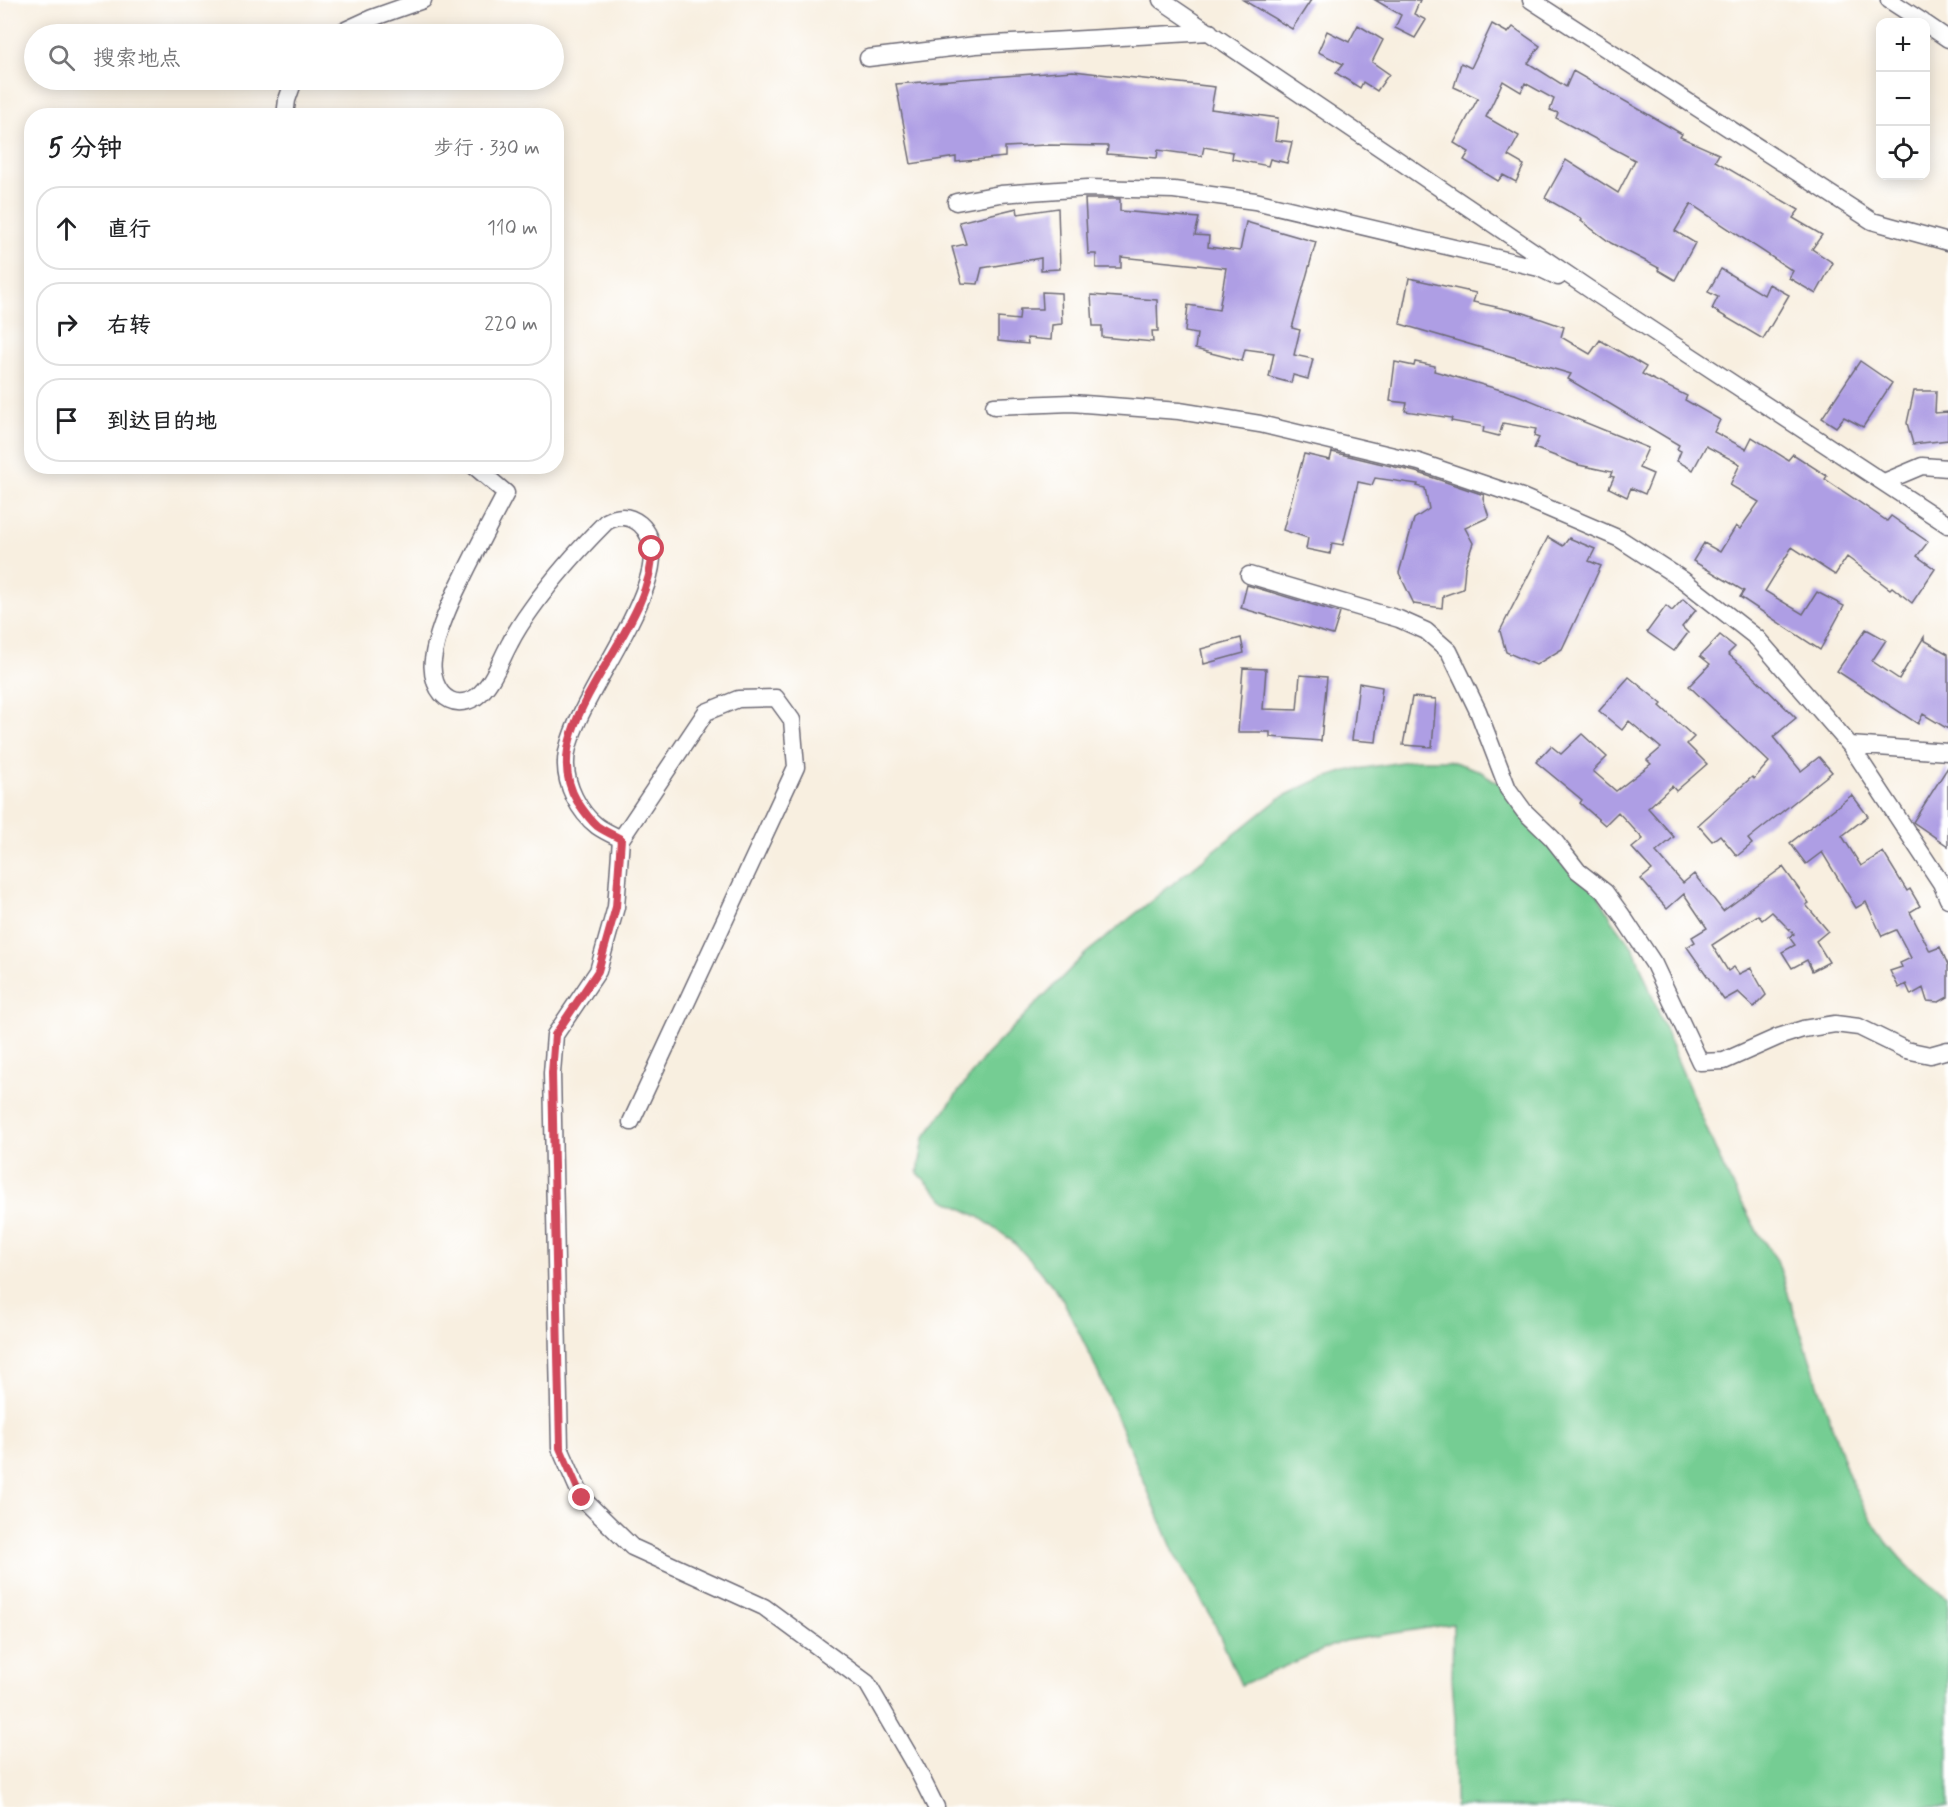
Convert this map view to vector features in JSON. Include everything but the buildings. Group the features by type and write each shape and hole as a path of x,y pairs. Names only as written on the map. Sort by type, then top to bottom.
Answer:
{"street":[{"path":"359,24 423,0"},
{"path":"1161,0 1595,293 1948,525"},
{"path":"1532,0 1872,221 1948,242"},
{"path":"1889,0 1916,18"},
{"path":"1930,27 1948,39"},
{"path":"868,58 976,45 1210,32"},
{"path":"286,108 290,90"},
{"path":"956,202 1000,194 1088,188 1174,190 1255,201 1539,268 1595,293"},
{"path":"994,406 1071,403 1179,411 1260,424 1419,462 1522,497 1620,539 1683,580 1757,638 1850,745 1941,883 1948,899"},
{"path":"1884,482 1922,466 1948,468"},
{"path":"483,474 506,493 472,557 448,610 432,662 435,681 443,694 456,702 469,700 484,689 510,642 532,609 560,572 606,522 615,517 627,517 639,524 648,535 652,557 648,586 580,714 569,740 566,761 569,783 584,811 599,827 621,839"},
{"path":"1249,575 1399,619 1426,631 1449,651 1478,711 1508,789 1524,811 1552,838 1578,871 1605,892 1621,914 1653,964 1701,1062 1724,1061 1778,1037 1803,1029 1835,1024 1859,1028 1888,1042 1922,1054 1930,1055 1948,1050"},
{"path":"631,1122 796,767 792,720 776,698 738,699 706,712 621,839 616,907 598,971 555,1035 552,1085 560,1448 582,1498 632,1547 764,1607 867,1683 918,1769 936,1807"},
{"path":"1850,745 1948,752"}],"green space":[{"path":"1414,760 1448,760 1478,770 1508,789 1579,861 1613,921 1634,949 1674,1052 1723,1167 1758,1233 1777,1260 1847,1471 1865,1509 1887,1543 1900,1558 1930,1586 1948,1598 1948,1807 1455,1807 1453,1624 1344,1641 1241,1685 1212,1618 1176,1557 1092,1359 1062,1298 1039,1269 1011,1240 979,1217 943,1199 918,1173 924,1138 985,1056 1085,954 1280,798 1313,782 1346,771"}],"route":[{"path":"582,1498 560,1448 552,1073 555,1035 598,971 616,907 621,839 591,821 584,811 569,783 566,773 566,752 580,714 643,598 652,567 652,549"}]}
